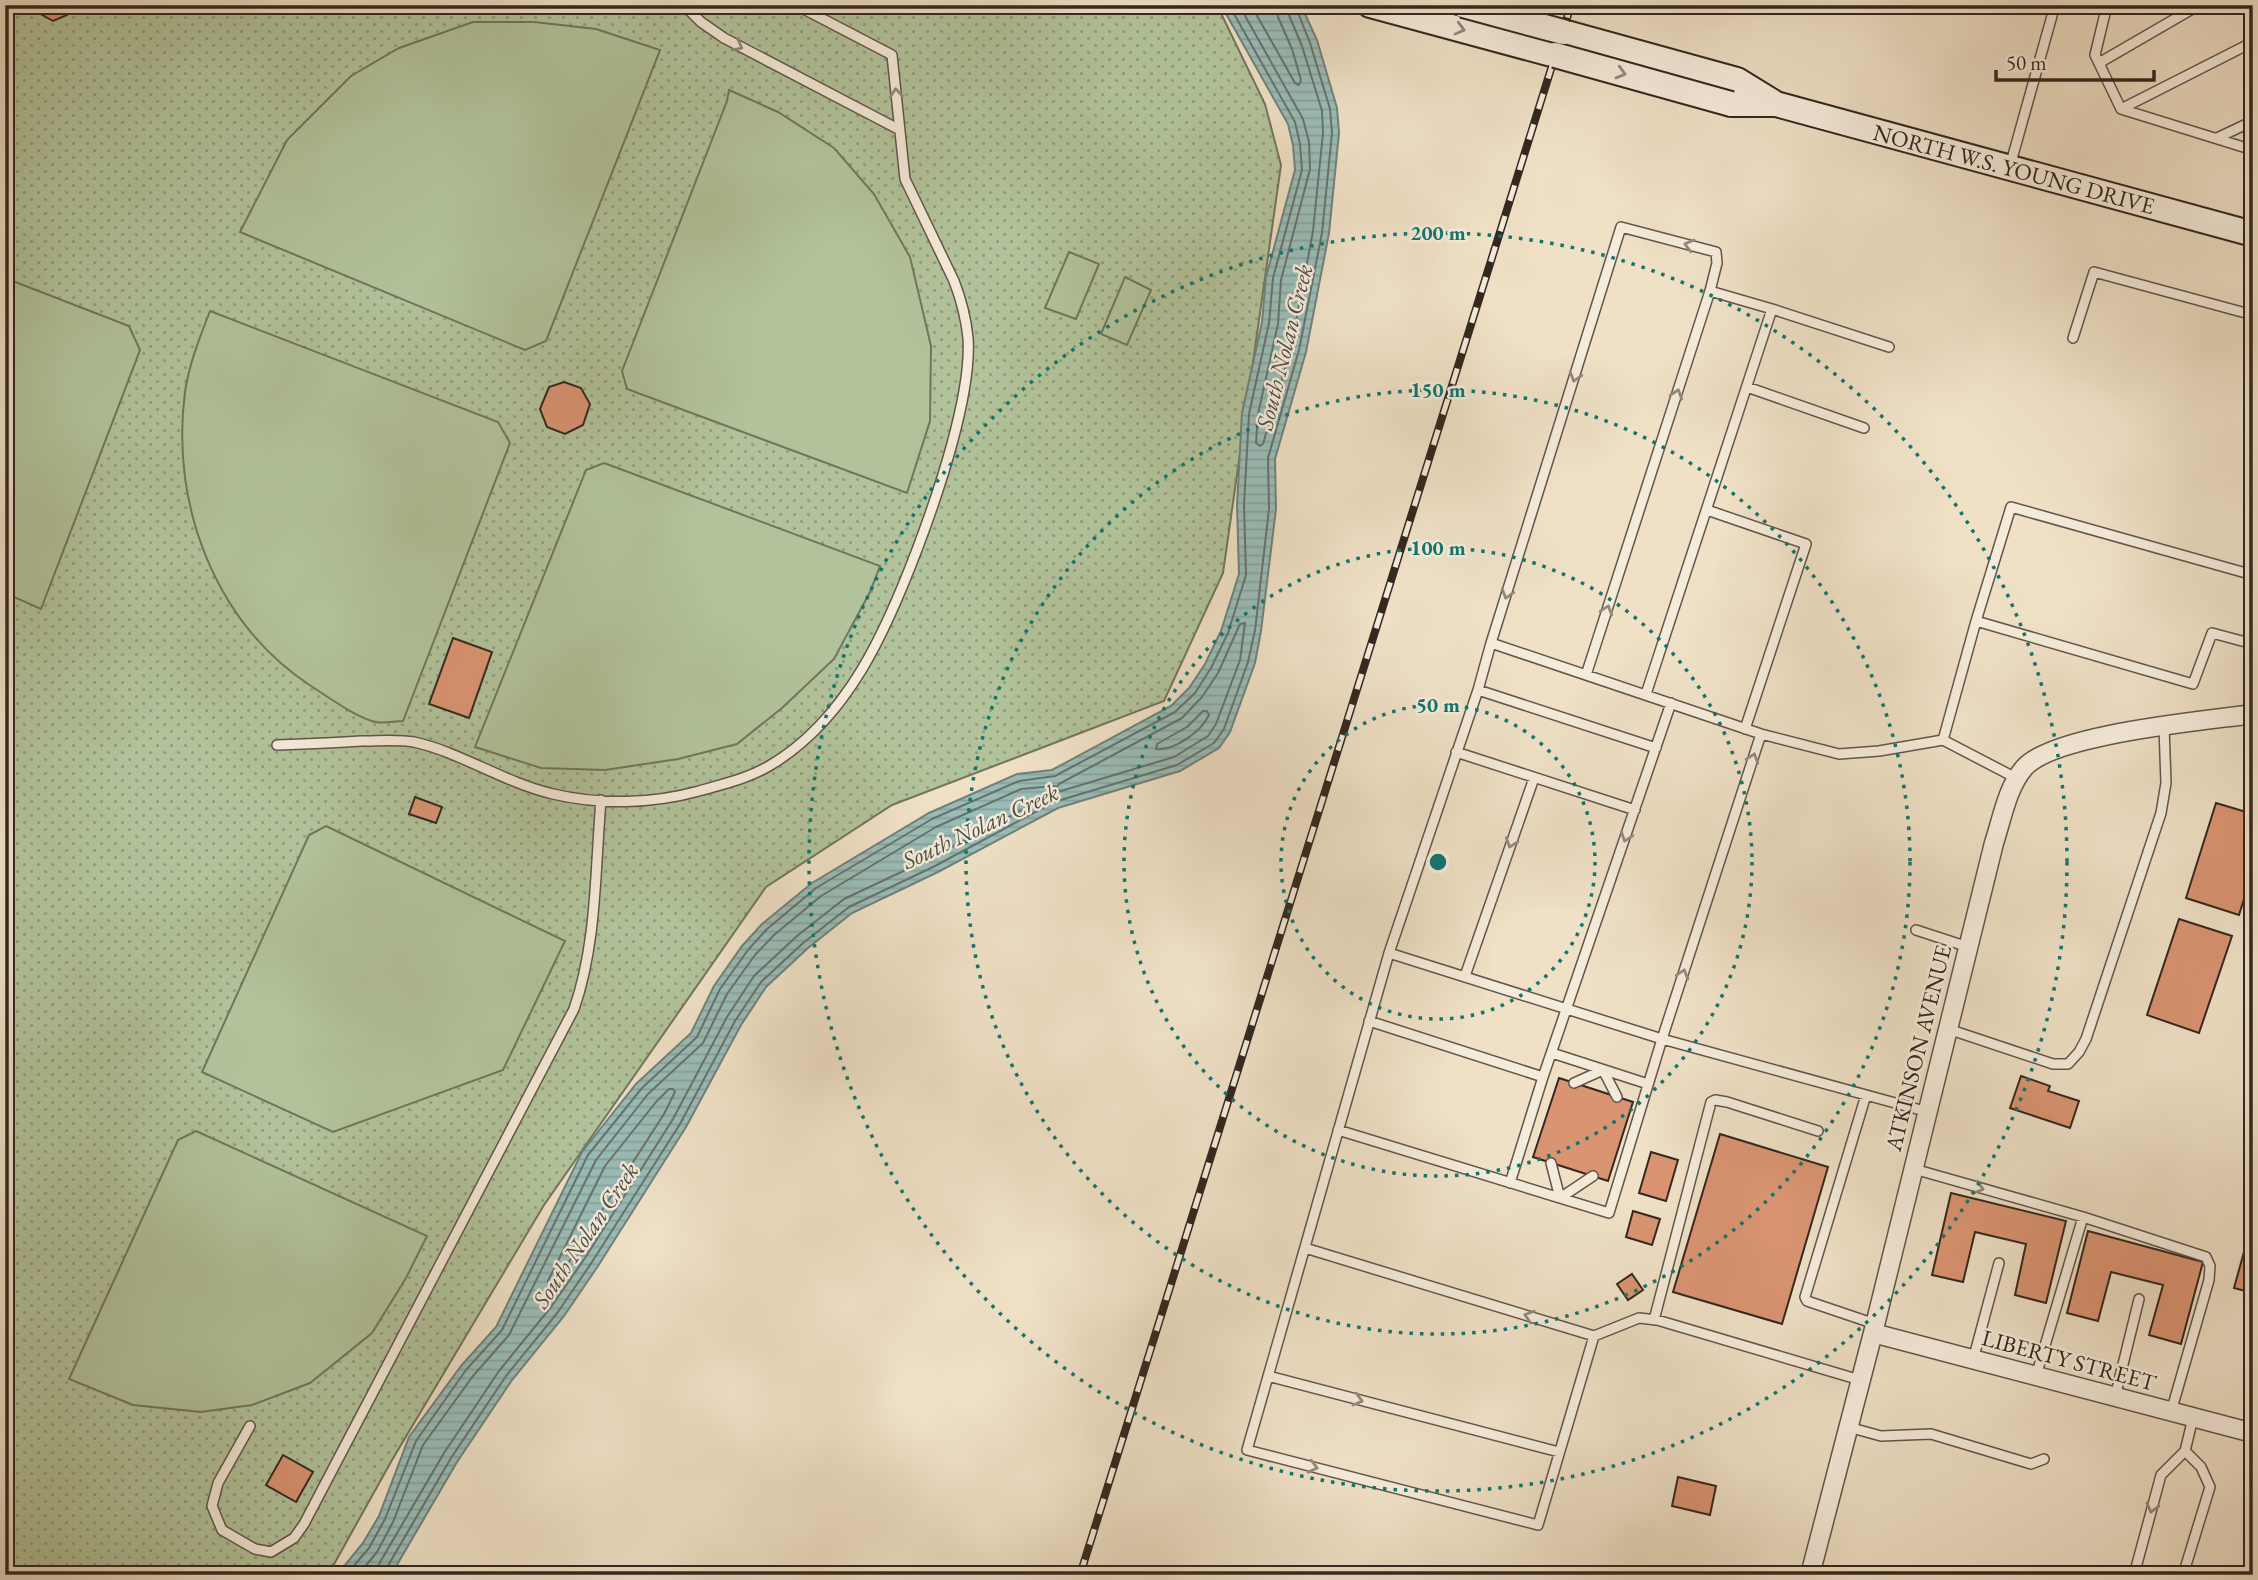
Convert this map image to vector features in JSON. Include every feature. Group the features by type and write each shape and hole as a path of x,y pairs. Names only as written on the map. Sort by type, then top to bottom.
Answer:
{"main road":[{"path":"1370,5 1559,44"},
{"path":"1463,5 1559,44"},
{"name":"NORTH W.S. YOUNG DRIVE","path":"1559,44 2253,234"}],"street":[{"name":"ATKINSON AVENUE","path":"1810,1575 1994,844 2017,778 2025,766 2037,757 2094,737 2253,714"},
{"name":"LIBERTY STREET","path":"1874,1328 1973,1360 2253,1433"}],"lane":[{"path":"684,5 701,22 724,38 900,130"},
{"path":"277,745 399,740 414,742 530,787 572,798 650,800 687,794 745,777 768,766 801,741 840,700 872,654 921,538 946,461 962,397 968,355 960,299 945,261 905,179 892,55 796,5"},
{"path":"2009,168 2055,5"},
{"path":"2107,5 2095,55 2121,109 2253,149"},
{"path":"2099,63 2199,5"},
{"path":"2121,109 2253,41"},
{"path":"2217,138 2253,121"},
{"path":"1586,675 1717,263 1716,252 1621,227 1478,690 1389,953 1247,1450 1538,1525 1594,1336"},
{"path":"2073,338 2094,272 2253,315"},
{"path":"1710,291 1889,347"},
{"path":"1646,695 1772,309"},
{"path":"1748,387 1864,428"},
{"path":"1943,740 2011,507 2253,575"},
{"path":"1707,510 1806,544 1745,729"},
{"path":"1976,621 2193,684 2212,633 2253,644"},
{"path":"1492,643 1761,734 1839,754 1879,751 1943,740 2017,778"},
{"path":"1478,690 1656,748"},
{"path":"1510,1183 1543,1077 1671,703"},
{"path":"1948,1029 2053,1064 2068,1064 2079,1052 2086,1039 2161,813 2166,783 2164,727"},
{"path":"1338,1129 1609,1213 1662,1039 1761,734"},
{"path":"1456,752 1635,810"},
{"path":"1465,976 1534,778"},
{"path":"250,1426 218,1483 212,1506 222,1530 255,1549 271,1552 294,1538 304,1524 574,1009 586,972 590,944 601,800"},
{"path":"1916,930 1968,947"},
{"path":"1389,953 1662,1039 1928,1112"},
{"path":"1369,1021 1543,1077"},
{"path":"1552,1053 1648,1084"},
{"path":"1574,1083 1603,1070"},
{"path":"1603,1070 1617,1097"},
{"path":"1866,1095 1805,1297 1816,1306 1874,1328"},
{"path":"1654,1320 1711,1102 1727,1102 1818,1131"},
{"path":"1551,1163 1560,1198"},
{"path":"1914,1169 2083,1217 2206,1257 2210,1266 2209,1280 2171,1412"},
{"path":"1560,1198 1593,1176"},
{"path":"2036,1376 2083,1217"},
{"path":"1305,1248 1594,1336 1639,1318 1654,1320 1860,1380"},
{"path":"1973,1360 1999,1263"},
{"path":"2115,1397 2139,1299"},
{"path":"1268,1376 1559,1452"},
{"path":"2134,1575 2161,1475 2185,1451 2193,1418"},
{"path":"1848,1427 1881,1436 1931,1434 2031,1464 2045,1459"},
{"path":"2183,1575 2210,1487 2201,1467 2185,1451"}],"green space":[{"path":"5,5 1217,5 1265,104 1281,165 1223,573 1164,701 892,805 766,887 544,1205 392,1460 328,1575 5,1575"},
{"path":"473,22 534,22 596,29 660,50 546,341 525,350 240,232 287,140 351,76 399,48"},
{"path":"729,90 778,112 834,148 874,194 910,257 931,346 930,421 907,493 627,389 622,371"},
{"path":"1069,252 1099,264 1076,319 1045,308"},
{"path":"1125,277 1151,290 1127,345 1101,334"},
{"path":"5,278 129,326 140,350 41,609 5,593"},
{"path":"210,311 498,422 510,443 403,721 379,723 368,720 311,686 277,660 249,629 225,595 206,557 193,518 185,476 182,434 187,382"},
{"path":"604,463 880,566 870,592 834,659 782,708 737,744 678,759 605,770 541,768 475,747 586,470"},
{"path":"326,826 565,941 503,1070 333,1132 202,1072 309,835"},
{"path":"196,1131 427,1236 406,1278 372,1333 310,1383 252,1405 201,1412 133,1405 69,1379 178,1140"}],"water":[{"name":"South Nolan Creek","path":"1221,5 1301,5 1317,40 1337,108 1339,133 1329,233 1306,352 1275,459 1276,509 1261,631 1255,663 1230,732 1219,748 1180,771 1058,808 938,872 852,913 808,948 766,987 741,1025 686,1127 598,1266 564,1316 512,1380 457,1462 391,1575 337,1575 363,1543 379,1516 409,1437 461,1366 496,1327 582,1152 636,1084 691,1033 714,986 742,946 762,924 812,883 929,813 1017,774 1052,770 1171,706 1189,688 1205,664 1221,631 1239,574 1237,505 1242,413 1262,322 1266,277 1295,170 1288,124"}],"building":[{"path":"36,5 71,5 67,15 53,21 39,13"},
{"path":"564,382 581,388 590,404 583,425 565,434 547,427 540,409 549,387"},
{"path":"453,638 492,652 469,718 429,704"},
{"path":"415,797 442,807 436,823 409,814"},
{"path":"2216,803 2253,814 2253,870 2239,915 2186,898"},
{"path":"2179,919 2232,936 2199,1033 2147,1015"},
{"path":"2021,1076 2050,1086 2048,1091 2079,1101 2070,1128 2010,1108"},
{"path":"1559,1078 1633,1102 1608,1181 1533,1157"},
{"path":"1720,1134 1828,1167 1782,1324 1673,1292"},
{"path":"1651,1152 1678,1160 1666,1201 1639,1193"},
{"path":"1951,1193 2066,1221 2046,1303 2015,1295 2026,1244 1975,1232 1963,1282 1932,1275"},
{"path":"1633,1211 1660,1219 1652,1245 1626,1237"},
{"path":"2088,1231 2203,1262 2181,1344 2149,1335 2163,1285 2111,1272 2098,1321 2067,1313"},
{"path":"2247,1241 2253,1243 2253,1293 2234,1288"},
{"path":"1632,1274 1643,1290 1628,1300 1617,1284"},
{"path":"283,1455 313,1472 296,1502 266,1485"},
{"path":"1678,1477 1716,1486 1710,1515 1672,1506"}],"railway":[{"path":"1080,1575 1571,5"}]}
